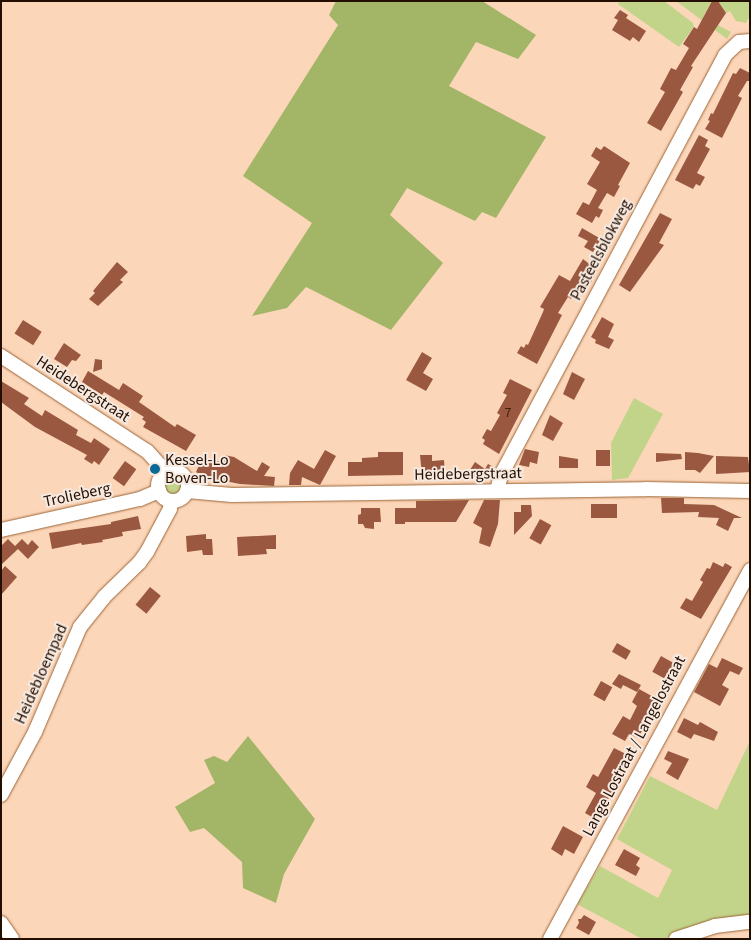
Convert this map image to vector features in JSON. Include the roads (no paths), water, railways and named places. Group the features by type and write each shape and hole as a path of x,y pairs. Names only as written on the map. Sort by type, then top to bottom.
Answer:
{"street":[{"name":"Pasteelsblokweg","path":"497,491 501,475 725,55 739,42 750,41"},
{"name":"Heidebergstraat","path":"1,356 147,451 167,473 175,472 183,475 188,483 188,491 232,495 497,491 750,491"},
{"path":"167,473 159,481 159,491 164,498 171,501 181,499 188,491"},
{"name":"Trolieberg","path":"1,530 140,499 159,491"},
{"name":"Heidebloempad","path":"1,795 35,732 80,627 104,597 139,563 147,552 170,509 171,501"},
{"name":"Lange Lostraat / Langelostraat","path":"550,939 750,570"},
{"path":"676,939 715,926 750,922"},
{"path":"1,923 12,939"}],"place":[{"name":"Kessel-Lo Boven-Lo","path":"155,469"}]}
